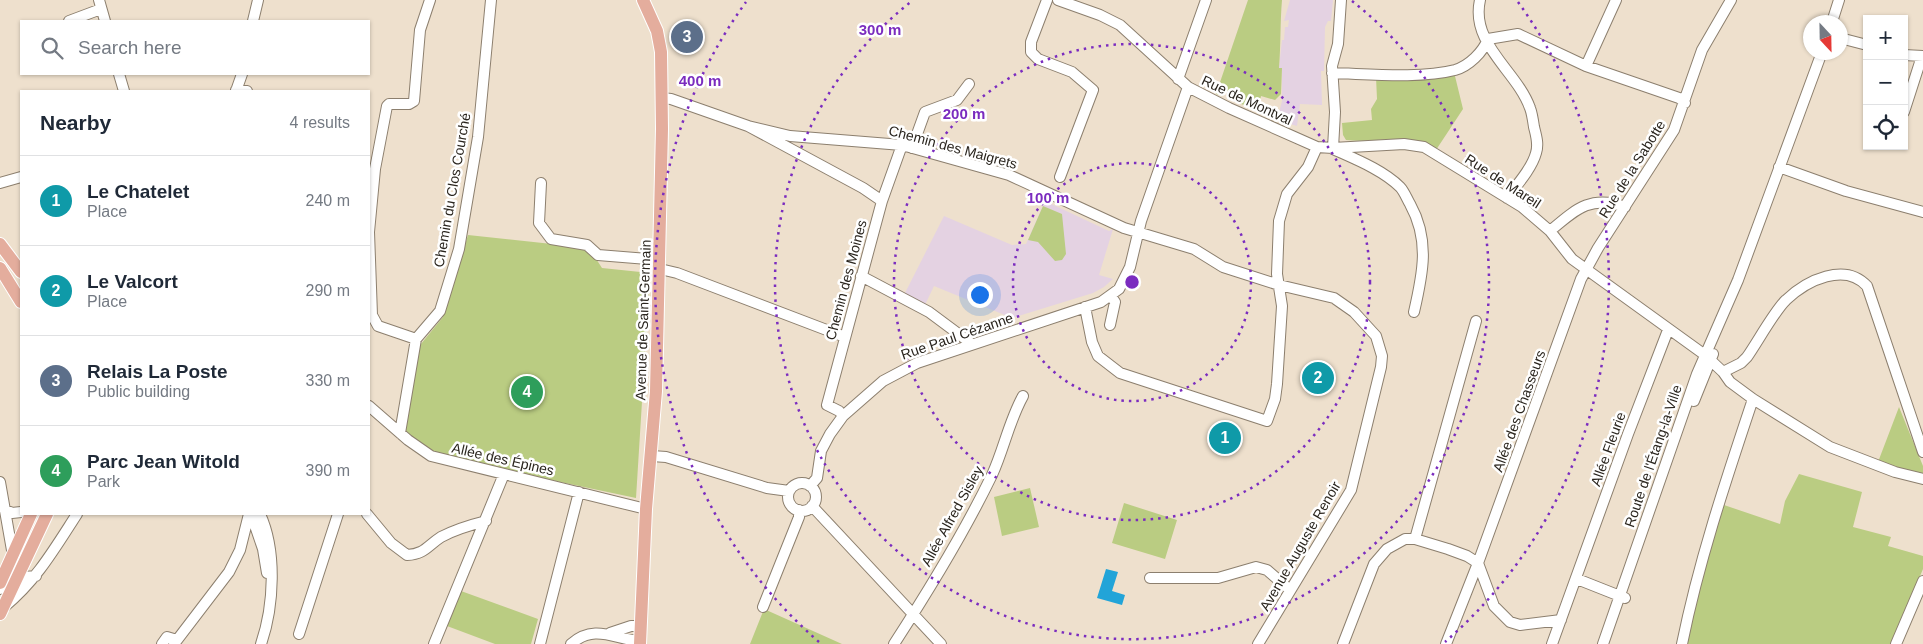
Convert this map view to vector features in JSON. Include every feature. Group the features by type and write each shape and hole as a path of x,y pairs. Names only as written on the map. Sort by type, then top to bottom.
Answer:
{"main road":[{"name":"Avenue de Saint-Germain","path":"640,643 646,509 656,392 662,98 661,52 657,31 643,0"},
{"path":"0,244 20,271"},
{"path":"0,268 20,300"},
{"path":"0,582 31,515"},
{"path":"2,611 24,580 47,515"}],"street":[{"path":"253,20 258,0"},
{"path":"370,222 375,169 387,106 389,104 409,104 414,101 420,30 430,0"},
{"name":"Chemin du Clos Courché","path":"416,339 440,312 459,249 478,136 491,0"},
{"name":"Rue de Montval","path":"1058,0 1100,15 1120,25 1178,80 1188,87 1229,108 1317,147 1333,148"},
{"path":"1178,80 1206,0"},
{"path":"1341,0 1338,44 1332,73 1336,112 1333,148 1367,165 1400,188 1414,213 1423,234 1421,284 1414,312"},
{"path":"1480,0 1478,12 1480,26 1488,39 1490,48 1518,86 1530,108 1538,144 1534,159 1507,198"},
{"path":"1586,66 1616,0"},
{"name":"Rue de la Sabotte","path":"1586,269 1674,130 1702,50 1730,0"},
{"path":"1834,15 1839,0"},
{"path":"71,20 100,5 104,20"},
{"path":"1045,5 1031,42 1031,52 1038,59 1072,72 1093,90 1060,177"},
{"path":"1488,39 1518,34 1586,66 1679,98 1685,103"},
{"path":"1332,73 1405,75 1455,70 1465,66 1485,47 1488,39"},
{"path":"1848,40 1863,44"},
{"path":"1906,105 1922,56 1908,55"},
{"name":"Route de l'Étang-la-Ville","path":"1603,644 1622,597 1675,443 1738,280 1819,60"},
{"path":"119,75 124,90"},
{"path":"236,90 242,75"},
{"name":"Chemin des Moines","path":"842,416 839,411 827,405 882,201 925,112 957,100 969,84"},
{"path":"1110,325 1116,302 1111,296 1119,289 1128,273 1138,233 1188,87"},
{"path":"662,98 671,99 748,126 863,188 882,201"},
{"name":"Chemin des Maigrets","path":"748,126 790,136 884,142 907,146 1009,174 1074,206 1138,233 1194,249 1223,267 1279,285"},
{"name":"Rue de Mareil","path":"1333,148 1404,144 1424,147 1522,207 1550,230 1572,260 1708,358 1723,372 1730,382 1754,399 1830,447 1896,472 1923,479"},
{"path":"1085,307 1092,342 1098,356 1120,373 1267,421 1275,399 1277,384 1282,306 1277,238 1282,206 1286,194 1308,167 1317,147"},
{"path":"1778,167 1846,190 1923,212"},
{"path":"0,183 20,177"},
{"path":"541,183 539,223 551,239 587,245 598,255 660,265 845,337"},
{"path":"1550,230 1588,202 1610,201 1624,207"},
{"path":"370,260 372,315 378,326 416,339 400,433"},
{"name":"Allée des Chasseurs","path":"1446,644 1478,563 1586,269"},
{"path":"1723,372 1741,363 1747,357 1785,300 1820,279 1838,273 1851,274 1861,279 1867,286 1923,452"},
{"path":"861,276 929,312 972,344"},
{"name":"Avenue Auguste Renoir","path":"1258,644 1351,490 1382,356 1376,336 1345,304 1334,298 1279,285"},
{"name":"Rue Paul Cézanne","path":"810,486 817,478 821,450 842,416 869,392 900,371 972,344 1085,307 1111,296"},
{"path":"1415,539 1476,321"},
{"name":"Allée Fleurie","path":"1552,644 1668,330"},
{"name":"Allée Alfred Sisley","path":"894,644 992,474 1015,410 1023,396"},
{"path":"1682,644 1693,588 1709,533 1754,399"},
{"name":"Allée des Épines","path":"370,407 400,433 431,456 646,509"},
{"path":"652,456 675,459 767,488 789,491 799,484 810,486 816,496 812,506 806,510 799,510 790,503 789,491"},
{"path":"434,644 504,474"},
{"path":"0,482 13,556"},
{"path":"540,644 579,492"},
{"path":"812,506 940,644"},
{"path":"4,509 12,513 20,512"},
{"path":"763,607 799,517 799,510"},
{"path":"0,589 4,588 13,578 24,580 36,576 76,515"},
{"path":"245,515 246,525"},
{"path":"162,644 167,637 176,642 229,572 240,550 250,515"},
{"path":"250,515 263,549 270,591"},
{"path":"299,634 338,515"},
{"path":"368,515 391,543 407,556 420,554 439,539 460,528 486,521"},
{"path":"260,517 272,562 266,626 261,644"},
{"path":"1342,642 1379,556 1396,543 1405,539 1415,539 1468,556 1478,563 1494,606 1510,622 1520,625 1561,620"},
{"path":"1150,578 1218,578 1256,567 1267,570 1290,590"},
{"path":"1577,579 1622,597"},
{"path":"1896,644 1923,581"},
{"name":"Route de l'Étang-la-Ville","path":"1609,644 1622,597"},
{"path":"571,644 584,636 610,633 631,626 640,626"},
{"path":"156,644 164,632"},
{"path":"610,633 640,643"}],"shaded area":[{"path":"1290,0 1333,0 1331,21 1328,21 1325,27 1324,71 1321,71 1322,105 1300,104 1297,126 1277,120 1282,101 1282,69 1279,68 1282,40 1284,40 1285,27 1288,27 1289,20 1284,21"},
{"path":"1045,201 1109,231 1113,229 1099,275 1113,279 1104,287 1093,293 1012,318 934,286 924,307 904,295 944,216 1012,245 1026,244"}],"green space":[{"path":"1248,0 1282,0 1279,68 1282,68 1281,94 1275,100 1261,96 1258,111 1227,98 1229,91 1224,91 1223,96 1216,94"},
{"path":"1454,72 1463,109 1436,150 1417,142 1406,140 1355,141 1346,140 1343,135 1342,123 1372,120 1371,109 1377,99 1376,77"},
{"path":"1043,206 1062,214 1066,254 1062,260 1055,261 1038,242 1028,240"},
{"path":"468,235 589,248 602,268 650,273 636,498 432,455 405,435 416,350 443,317"},
{"path":"1899,407 1923,466 1923,476 1878,462"},
{"path":"1799,474 1862,492 1853,527 1891,537 1888,546 1923,556 1923,569 1891,644 1684,644 1695,586 1724,505 1780,524 1785,501"},
{"path":"1030,488 1039,527 1002,536 994,497"},
{"path":"1124,503 1177,520 1165,559 1112,543"},
{"path":"461,591 538,619 531,644 495,644 447,626"},
{"path":"764,609 842,644 750,644"}],"water":[{"path":"1106,569 1118,572 1112,591 1125,595 1122,605 1097,598"}],"place":[{"name":"Relais La Poste","path":"687,37"},
{"name":"Le Valcort","path":"1318,378"},
{"name":"Parc Jean Witold","path":"527,392"},
{"name":"Le Chatelet","path":"1225,438"}]}
